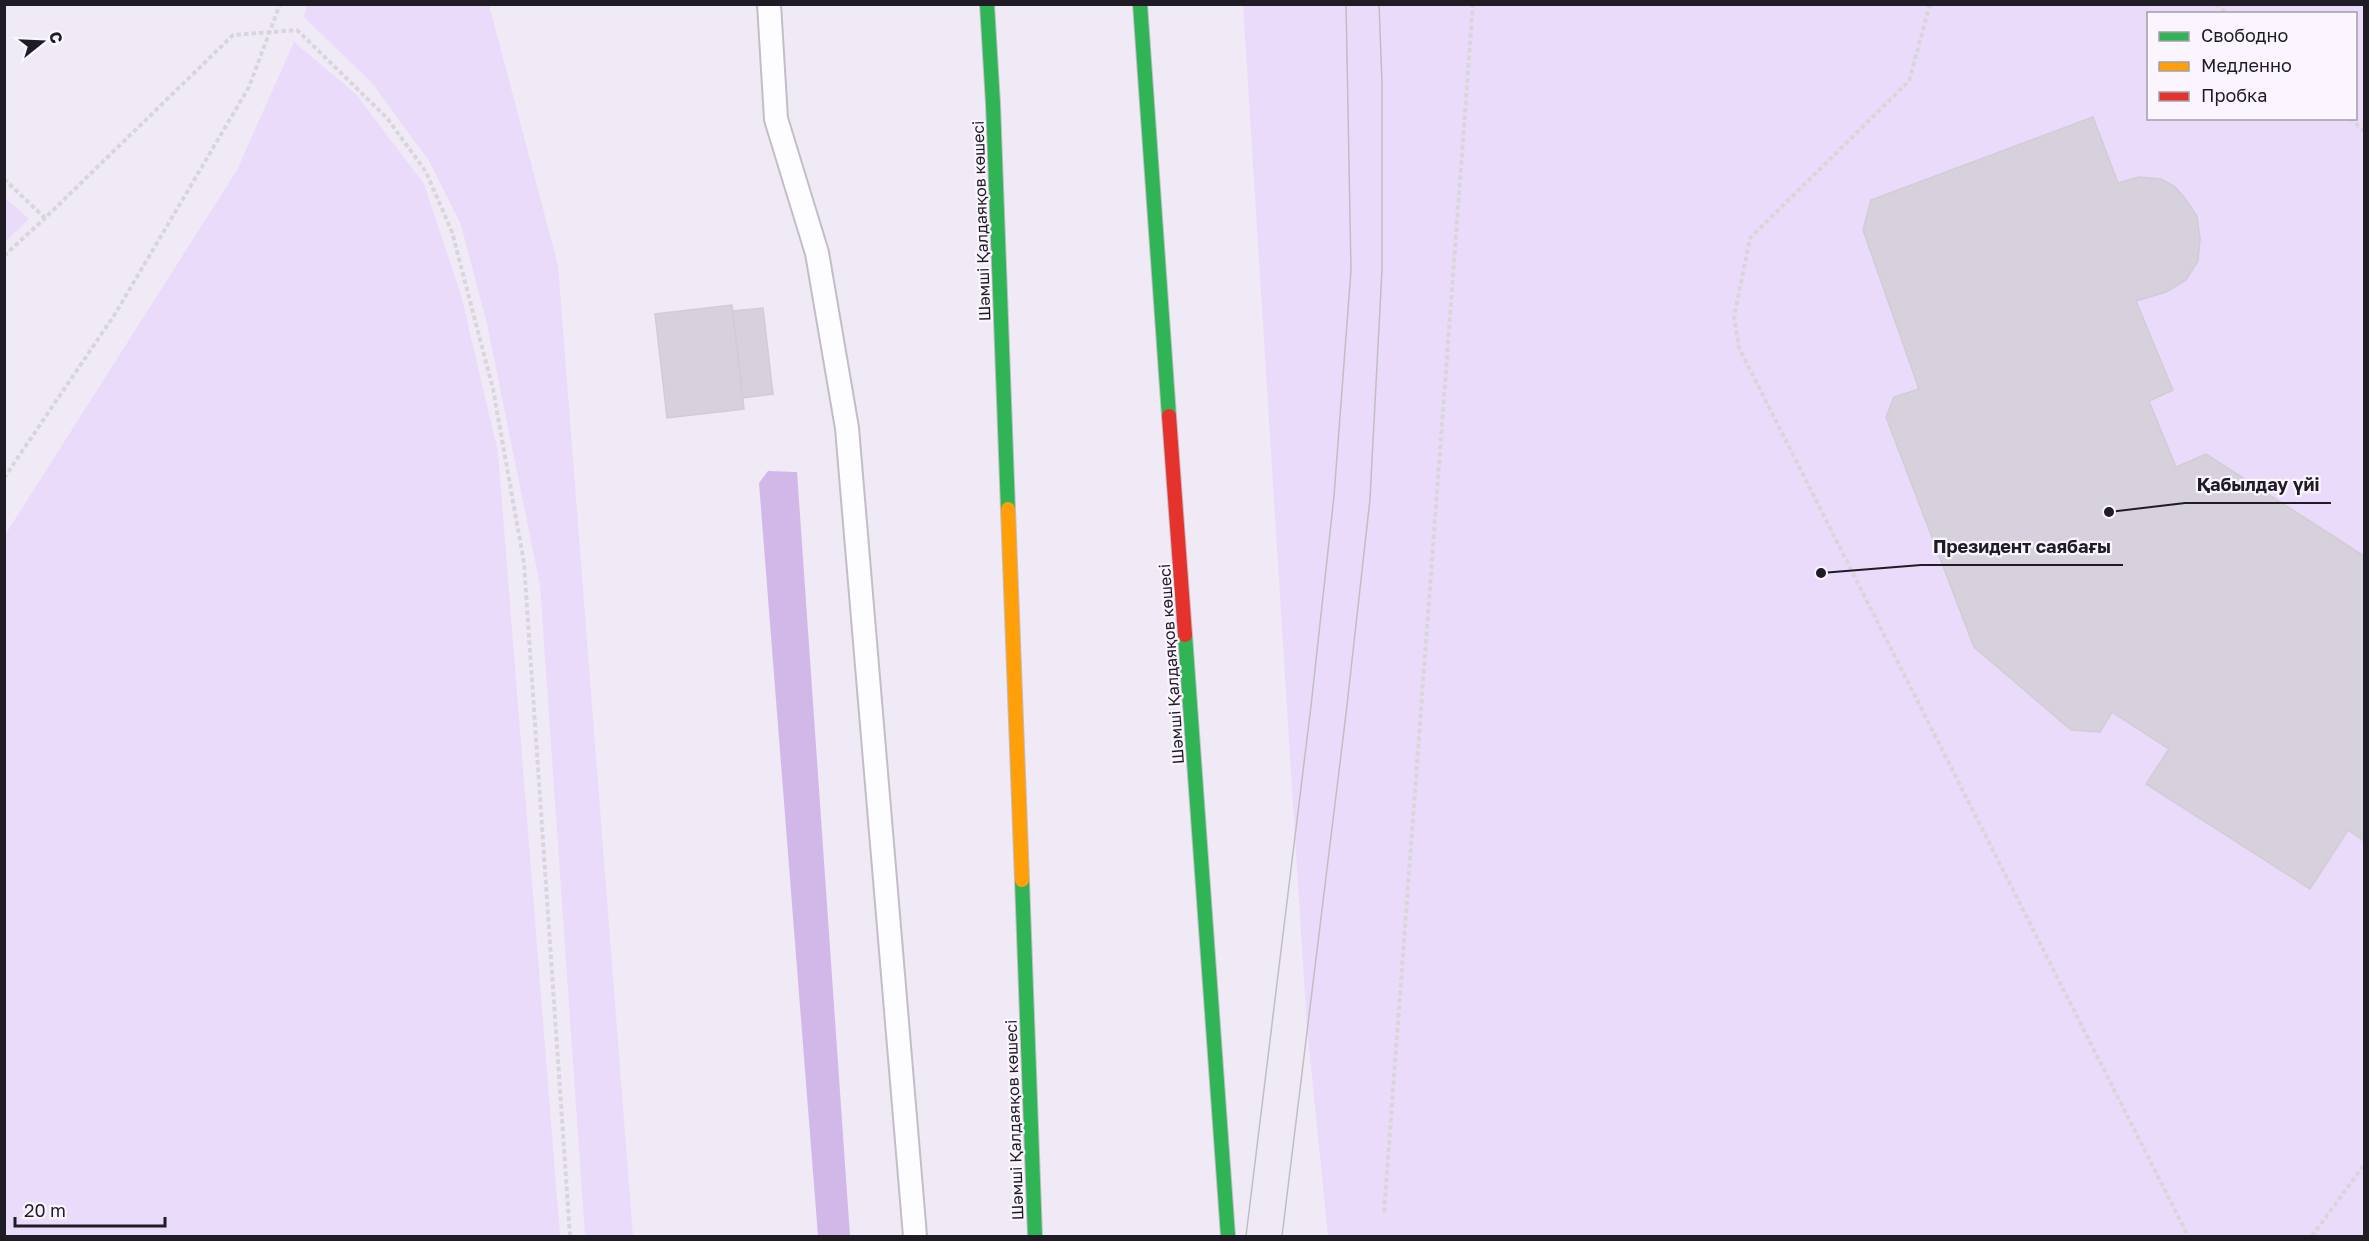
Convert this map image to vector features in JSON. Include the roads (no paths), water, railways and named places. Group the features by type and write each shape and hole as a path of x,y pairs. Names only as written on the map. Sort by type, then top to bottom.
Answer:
{"main road":[{"name":"Шәмші Қалдаяқов көшесі","path":"987,4 993,104 1035,1236"},
{"name":"Шәмші Қалдаяқов көшесі","path":"1140,4 1228,1236"}],"lane":[{"path":"769,4 776,119 817,253 847,428 915,1236"}],"tram line":[{"path":"1246,1236 1311,706 1334,496 1351,270 1346,4"},
{"path":"1282,1236 1370,499 1382,269 1382,83 1379,4"}],"place":[{"name":"Қабылдау үйі","path":"2109,512"},
{"name":"Президент саябағы","path":"1821,573"}]}
